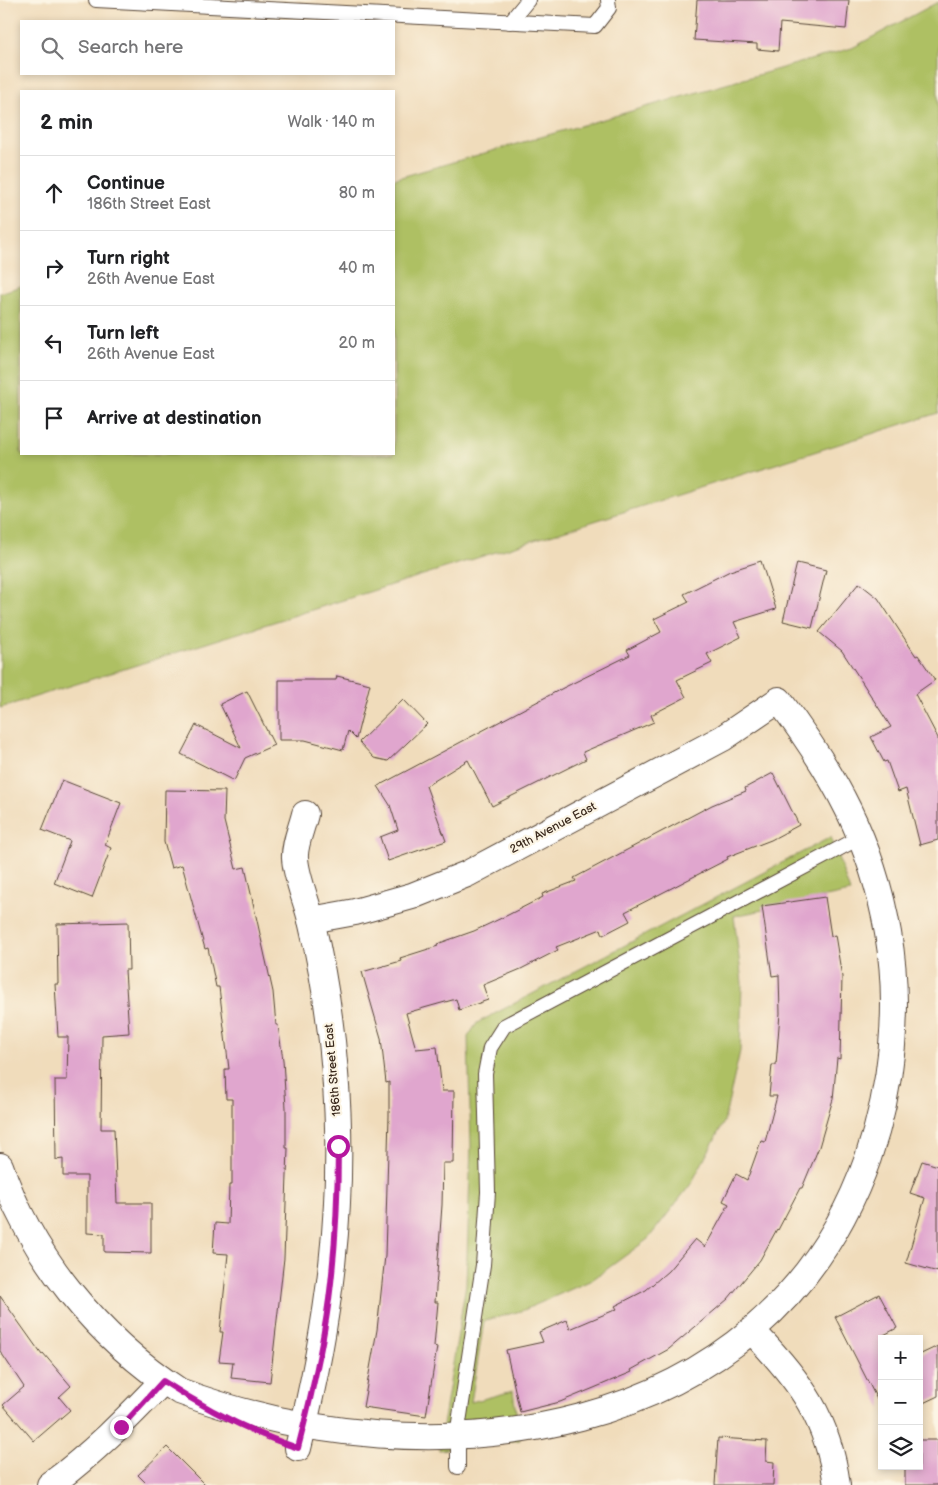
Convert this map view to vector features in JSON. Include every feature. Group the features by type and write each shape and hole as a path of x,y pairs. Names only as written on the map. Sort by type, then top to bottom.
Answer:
{"street":[{"name":"29th Avenue East","path":"311,920 355,912 412,896 467,874 722,738 779,700 815,749 840,790 861,837"},
{"name":"186th Street East","path":"298,1448 316,1376 330,1294 337,1212 338,1146 335,1074 328,1011 311,920 295,858 305,814"},
{"path":"616,1430 661,1408 701,1382 756,1335 786,1303 803,1280 840,1224 860,1180 876,1134 887,1087 892,1039 893,991 888,935 874,872 861,837"},
{"path":"0,1166 26,1224 51,1265 74,1296 118,1344 163,1381 203,1407 239,1425 298,1448 326,1454"},
{"path":"756,1335 790,1370 807,1396 822,1424 834,1462 837,1485"},
{"path":"50,1485 84,1460 121,1427 163,1381"},
{"path":"430,1468 486,1465"}],"lane":[{"path":"96,0 595,26 608,8 608,0"},
{"path":"510,22 528,0"},
{"path":"458,1467 458,1429 483,1265 488,1192 484,1074 490,1048 504,1026 861,837"}],"green space":[{"path":"938,2 938,413 0,708 0,293 20,286 20,455 395,455 395,179 852,48"},
{"path":"831,837 850,892 734,916 742,983 740,1051 724,1122 691,1184 648,1239 592,1280 524,1310 484,1321 471,1402 513,1391 520,1440 439,1450 466,1284 471,1146 468,1037 477,1023"}],"building":[{"path":"697,0 849,0 846,29 780,23 778,51 757,49 757,44 694,40"},
{"path":"761,561 776,609 734,622 741,637 707,654 712,663 677,680 686,697 651,715 654,722 583,752 586,759 492,806 468,760 426,786 446,841 388,861 380,837 398,830 390,805 378,786 563,688 630,655 627,650 661,632 654,619 689,602 684,594 730,571"},
{"path":"797,563 826,570 812,628 783,621"},
{"path":"859,583 878,598 916,656 918,655 935,680 915,694 938,738 938,840 920,845 906,789 898,792 887,761 884,762 871,737 891,727 842,651 819,632"},
{"path":"337,676 370,684 356,739 348,731 343,750 305,740 279,740 279,680 336,680"},
{"path":"247,691 274,745 245,758 234,781 181,754 196,725 241,748 220,704"},
{"path":"403,699 427,724 388,761 374,758 359,742"},
{"path":"773,773 799,825 771,840 727,857 728,859 625,912 630,921 603,935 601,929 556,947 558,950 521,969 483,985 488,1000 459,1010 456,999 406,1013 416,1049 437,1047 442,1091 454,1091 453,1163 443,1163 435,1302 438,1302 434,1346 437,1347 426,1416 363,1407 377,1330 385,1256 389,1082 386,1083 381,1038 362,972 401,961 400,958 438,946 437,944 474,931 508,915 543,897 542,894 576,881 574,878 712,805 746,791 745,788"},
{"path":"62,780 121,803 105,845 111,848 92,898 54,883 70,841 42,830"},
{"path":"165,790 225,791 224,821 236,869 245,867 273,992 276,1025 278,1025 283,1060 286,1148 288,1148 284,1258 270,1382 231,1378 233,1362 219,1361 223,1332 220,1332 228,1254 213,1253 215,1223 228,1224 229,1185 232,1185 232,1099 226,1099 225,1069 229,1069 219,987 216,987 208,948 205,949 182,865 171,868 164,842"},
{"path":"825,897 831,936 835,935 842,977 840,1059 837,1058 833,1099 819,1147 802,1188 800,1188 778,1230 760,1260 728,1299 669,1349 631,1370 632,1372 560,1402 520,1412 506,1350 543,1342 539,1332 567,1320 570,1329 617,1309 615,1306 646,1290 668,1271 695,1239 705,1247 729,1204 723,1201 736,1174 747,1180 761,1141 765,1142 777,1096 769,1096 772,1065 776,1065 780,1013 779,975 772,976 762,906"},
{"path":"128,922 129,970 125,970 129,1033 102,1035 101,1129 114,1129 117,1203 151,1203 151,1253 104,1252 104,1234 87,1233 87,1176 63,1176 63,1159 56,1160 55,1080 67,1080 68,1037 58,1037 55,984 58,984 57,924"},
{"path":"922,1161 938,1166 938,1272 906,1263 925,1198 910,1193"},
{"path":"879,1294 897,1328 884,1335 878,1335 878,1401 835,1317"},
{"path":"0,1296 42,1355 43,1353 71,1386 59,1397 70,1410 34,1441 3,1405 24,1387 0,1351"},
{"path":"938,1346 938,1396 923,1403 923,1380 923,1353"},
{"path":"718,1438 767,1441 766,1461 774,1462 773,1485 715,1485"},
{"path":"923,1440 938,1440 938,1485 905,1485 905,1470 923,1470"},
{"path":"167,1447 205,1485 148,1485 138,1475"}],"route":[{"path":"121,1427 163,1381 203,1407 239,1425 298,1448 316,1376 331,1285 337,1212 338,1146"}]}
